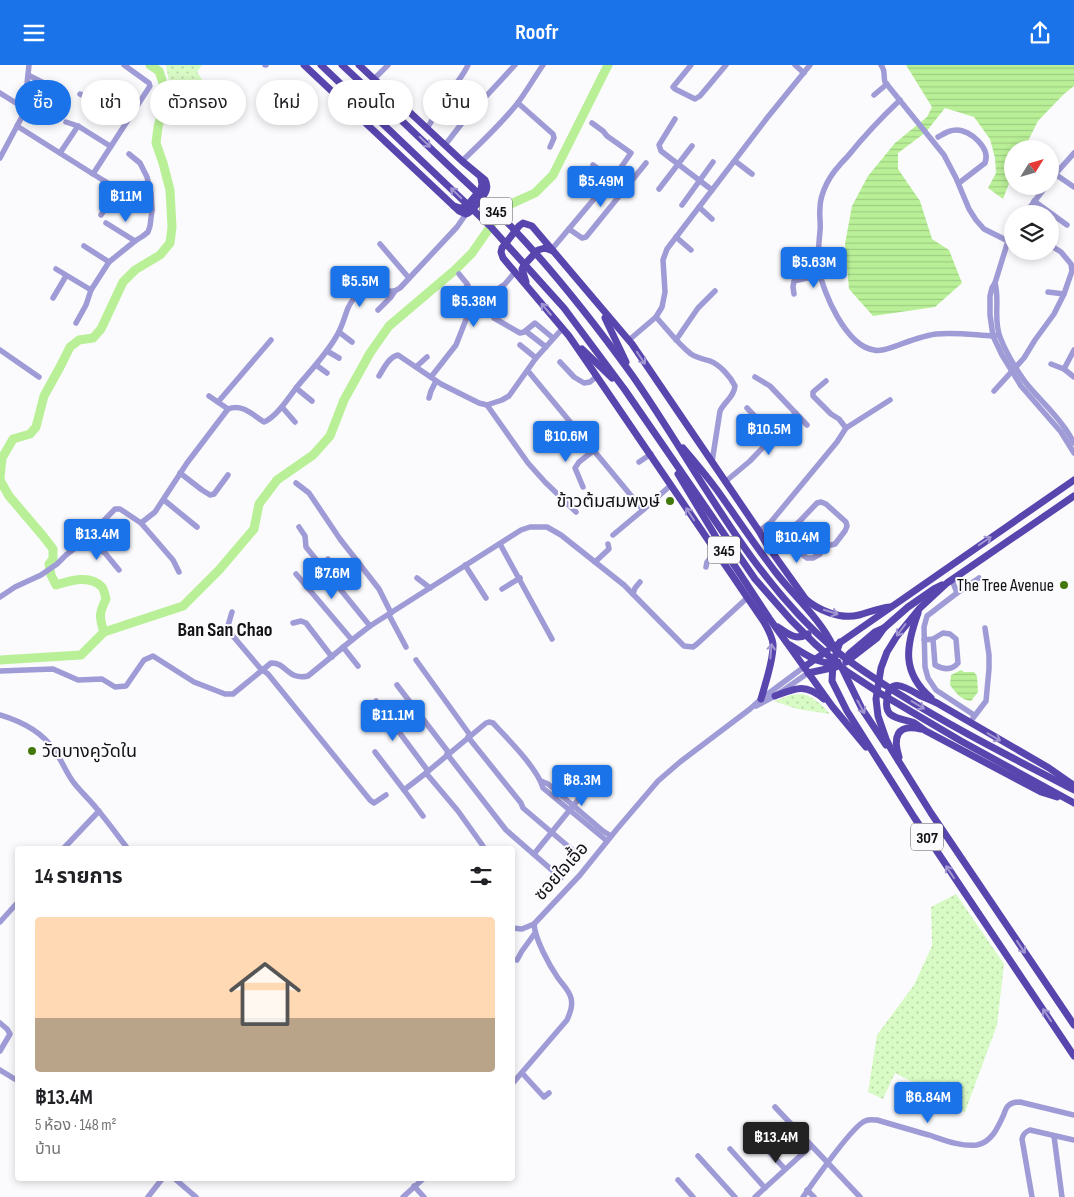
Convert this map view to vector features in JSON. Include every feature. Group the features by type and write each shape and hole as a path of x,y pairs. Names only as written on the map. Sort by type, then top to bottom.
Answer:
{"main road":[{"path":"304,65 459,211 466,214 470,213 485,195 487,184 359,65"},
{"name":"345","path":"321,65 490,226 564,308 625,390 755,579 809,638 846,671 878,692 961,741 1074,803"},
{"name":"345","path":"342,65 502,216 532,249 593,323 632,376 715,505 776,590 832,648 919,707 1074,790"},
{"path":"454,206 466,207 481,189 482,182 477,173"},
{"path":"625,390 562,329 504,258 501,252 502,248 523,223 532,226 629,340 806,601"},
{"path":"528,287 523,275 522,269 524,265 538,250 542,248 553,250"},
{"path":"601,309 632,376"},
{"path":"569,336 764,622 773,645 761,699"},
{"name":"345","path":"663,422 716,489 778,574 813,615 828,635 835,650"},
{"name":"345","path":"652,429 694,503 770,621 788,645 809,666"},
{"path":"809,666 835,650 840,642 1074,480"},
{"path":"788,645 809,666 836,665 877,638 884,628 908,607 1074,496"},
{"path":"719,543 740,588"},
{"path":"778,574 806,601 827,613 848,616 891,607"},
{"path":"906,774 886,739 878,716 876,699 881,668 887,652 897,636 920,607 949,581"},
{"path":"920,607 910,633 908,655 912,672 919,685 937,703"},
{"path":"757,612 797,638 809,633 814,626 813,615"},
{"path":"809,666 818,648 819,633 813,615"},
{"path":"878,760 833,686 831,676 836,665 875,632 884,628"},
{"path":"853,633 850,637 851,642 864,642"},
{"path":"835,650 836,665"},
{"path":"809,666 826,662 836,665"},
{"name":"307","path":"836,665 838,672 853,691 878,735 1074,1025"},
{"name":"307","path":"809,666 832,706 878,760 933,847 1074,1056"},
{"path":"1074,786 1049,768 906,687 898,685 888,691 888,713 894,717 914,723 1041,792 1074,803"},
{"path":"775,696 794,689 804,688 813,691 832,706"},
{"path":"906,774 896,746 896,737 904,728 913,727 926,731"},
{"path":"871,749 871,736 878,735"}],"street":[{"path":"27,80 29,65"},
{"path":"124,65 150,85 140,101"},
{"path":"374,79 388,65"},
{"path":"427,128 468,65"},
{"path":"445,145 515,65"},
{"path":"462,161 518,103 543,65"},
{"path":"691,65 673,87 693,99 700,96 726,65"},
{"path":"795,65 804,73"},
{"path":"629,340 656,317 664,303 663,260 665,253 767,118 810,65"},
{"path":"881,65 884,69 884,79 887,85 944,155 976,220 984,229 1004,239"},
{"path":"28,75 38,80"},
{"path":"874,95 887,85"},
{"path":"0,93 15,102"},
{"path":"900,100 867,133 840,165 828,181 822,195 818,257 820,275 833,309 859,344 874,351 936,334 996,335"},
{"path":"518,103 553,134 554,138 550,147"},
{"path":"675,119 659,148 712,190"},
{"path":"553,250 599,193 604,191 631,153 607,137 603,131 592,123"},
{"path":"71,124 110,146"},
{"path":"93,174 124,125"},
{"path":"0,158 17,126 152,209"},
{"path":"60,153 78,126"},
{"path":"938,137 948,131 964,131 972,135 985,152 987,158 985,163 959,183"},
{"path":"659,189 692,146"},
{"path":"1059,169 1074,153"},
{"path":"76,323 91,291 109,262 148,232 150,226 151,193 143,168 129,154"},
{"path":"735,161 752,174"},
{"path":"682,205 713,162"},
{"path":"569,229 582,238 586,237 646,163"},
{"path":"593,165 612,180"},
{"path":"577,170 604,191"},
{"path":"1059,177 1074,187"},
{"path":"101,215 117,189"},
{"path":"1031,205 1039,195"},
{"path":"1034,201 1067,225"},
{"path":"699,207 712,219"},
{"path":"141,523 164,500 180,473 228,409 240,407 264,422 271,417 282,407 327,351 339,332 351,303 367,285 372,284 389,291 400,288 462,222 466,214"},
{"path":"106,223 135,241"},
{"path":"676,237 691,250"},
{"path":"380,243 409,279"},
{"path":"84,246 109,262"},
{"path":"994,391 1024,358 1054,314 1064,294 1072,271 1071,265 1059,251"},
{"path":"1004,254 995,283 997,289 996,335 1007,352 1021,386 1061,432 1074,453"},
{"path":"1067,259 1074,257"},
{"path":"56,269 91,291"},
{"path":"495,291 505,284 515,272"},
{"path":"429,398 433,379 456,345 467,317 468,312 462,292 468,285 459,274"},
{"path":"794,294 794,281 820,275"},
{"path":"52,298 66,276"},
{"path":"378,309 393,295 395,290"},
{"path":"676,340 698,308 715,291"},
{"path":"1048,292 1064,294"},
{"path":"656,317 691,354 716,364 735,385 732,396 720,411 712,462"},
{"path":"494,318 520,333 535,323 554,338"},
{"path":"379,376 391,358 400,355 433,379 479,403 487,405 509,396 536,358 562,329"},
{"path":"339,332 352,342"},
{"path":"528,333 546,347"},
{"path":"218,402 271,340"},
{"path":"520,345 536,358"},
{"path":"1064,369 1074,350"},
{"path":"0,351 39,377"},
{"path":"327,351 339,358"},
{"path":"416,367 427,357"},
{"path":"560,362 574,377 584,383 597,376"},
{"path":"1050,364 1064,369 1074,377"},
{"path":"316,365 327,373"},
{"path":"1014,370 1066,428 1074,443"},
{"path":"528,371 642,510"},
{"path":"755,377 770,386 807,425"},
{"path":"826,381 813,392 813,396 831,414 839,419 846,428"},
{"path":"296,388 312,401"},
{"path":"209,396 228,409"},
{"path":"759,531 770,523 837,442 846,428 890,400"},
{"path":"487,405 528,463 576,512"},
{"path":"282,407 294,423"},
{"path":"746,408 774,436"},
{"path":"725,482 745,466 796,413"},
{"path":"583,487 575,468 579,462 593,451"},
{"path":"639,462 651,454"},
{"path":"180,473 210,495 214,494 228,475"},
{"path":"296,483 309,493 340,539 379,589 406,647"},
{"path":"613,535 671,485"},
{"path":"164,500 196,527"},
{"path":"767,545 799,522 817,503 821,502 826,504 846,522 847,527 835,544 828,545 799,522"},
{"path":"0,597 55,566 83,542 115,509 120,509 141,523 173,560 179,572"},
{"path":"299,527 305,536 306,547 370,626"},
{"path":"0,671 54,669 78,680 102,679 115,687 126,686 144,660 153,656 194,682 226,695 233,694 273,662 292,674 302,677 312,673 370,626 465,565 530,527 547,527 562,535 624,585 684,646 693,647 697,644 747,598"},
{"path":"778,536 807,558 813,558 820,554"},
{"path":"83,542 105,553 119,570"},
{"path":"500,544 552,639"},
{"path":"595,563 609,549 608,544"},
{"path":"706,567 707,562 716,552"},
{"path":"328,559 333,572 330,578"},
{"path":"465,565 486,598"},
{"path":"296,575 352,640"},
{"path":"974,715 936,690 928,678 925,667 924,627 927,616 979,577"},
{"path":"502,589 520,578"},
{"path":"417,579 430,588"},
{"path":"949,581 957,593"},
{"path":"633,594 640,582"},
{"path":"232,612 227,629 260,668 263,669 372,803 378,802 386,795"},
{"path":"293,623 301,621 306,623 332,657"},
{"path":"971,723 974,715 986,701 989,655 985,628"},
{"path":"924,640 933,639 943,633 950,634 956,639 958,663 955,667 948,668 941,668 935,665 925,667"},
{"path":"933,639 935,665"},
{"path":"343,647 358,667"},
{"path":"416,661 523,808 576,853"},
{"path":"750,709 761,699 809,666"},
{"path":"750,709 775,696 809,666"},
{"path":"397,685 506,830 561,878"},
{"path":"376,701 483,846"},
{"name":"ซอยใจเอื้อ","path":"515,1081 567,1021 572,1008 572,999 569,991 556,974 535,933 534,924 576,879 667,772 750,709"},
{"path":"0,715 23,723 50,745 74,783 126,846"},
{"path":"404,790 469,736 489,722 529,764 541,781 548,785 572,808 603,831 609,839"},
{"path":"375,753 423,816"},
{"path":"534,854 590,785"},
{"path":"66,846 98,811"},
{"path":"0,922 15,905"},
{"path":"515,928 522,929 534,924"},
{"path":"517,960 535,933"},
{"path":"0,1023 10,1034 0,1051"},
{"path":"0,1070 15,1079"},
{"path":"522,1073 544,1097 549,1093"},
{"path":"803,1197 858,1126 865,1121 877,1120 964,1145 978,1145 990,1138 998,1128 1006,1108 1014,1102 1074,1115"},
{"path":"775,1107 860,1197"},
{"path":"749,1130 785,1169"},
{"path":"1032,1197 1022,1139 1026,1132 1030,1131 1074,1140"},
{"path":"1054,1136 1062,1197"},
{"path":"755,1197 811,1146"},
{"path":"730,1149 765,1189"},
{"path":"698,1156 736,1197"},
{"path":"678,1180 693,1197"},
{"path":"148,1197 160,1181"},
{"path":"177,1181 196,1197"},
{"path":"403,1197 420,1181"},
{"path":"414,1186 424,1197"},
{"path":"808,1191 814,1197"}],"shaded area":[{"path":"166,65 202,65 197,72 202,80 169,80"},
{"path":"906,65 1074,65 1074,86 1038,121 1028,140 1004,140 1003,199 988,188 996,173 995,158 990,139 974,117 945,108 926,132 898,153 898,169 920,201 932,239 949,250 962,283 935,307 873,316 849,289 845,244 852,206 868,176 895,143 927,117 932,107"},
{"path":"961,670 964,672 974,672 977,676 978,692 971,701 962,698 950,685 951,675"},
{"path":"802,694 817,701 830,714 797,709 774,701 791,695"},
{"path":"956,894 1004,964 997,1025 965,1112 957,1110 959,1095 926,1087 895,1073 883,1099 868,1092 877,1035 914,985 932,946 931,907"}],"waterway":[{"path":"0,478 2,458 13,439 30,434 36,427 44,396 70,347 79,340 93,338 101,329 123,282 135,270 160,255 170,243 172,227 170,190 156,143 166,92 159,71 150,65"},
{"path":"0,660 81,655 104,632 183,606 219,570 254,529 259,504 277,480 313,455 330,436 344,400 370,353 389,326 455,270 472,253 504,207 535,193 553,175 608,65"},
{"path":"0,480 9,496 53,549 53,559 49,564 51,575 56,585 73,580 86,580 97,583 102,587 106,599 100,615 104,632"}],"place":[{"name":"ข้าวต้มสมพงษ์","path":"670,501"},
{"name":"The Tree Avenue","path":"1064,585"},
{"name":"วัดบางคูวัดใน","path":"32,751"}],"district":[{"name":"Ban San Chao","path":"225,629"}]}
